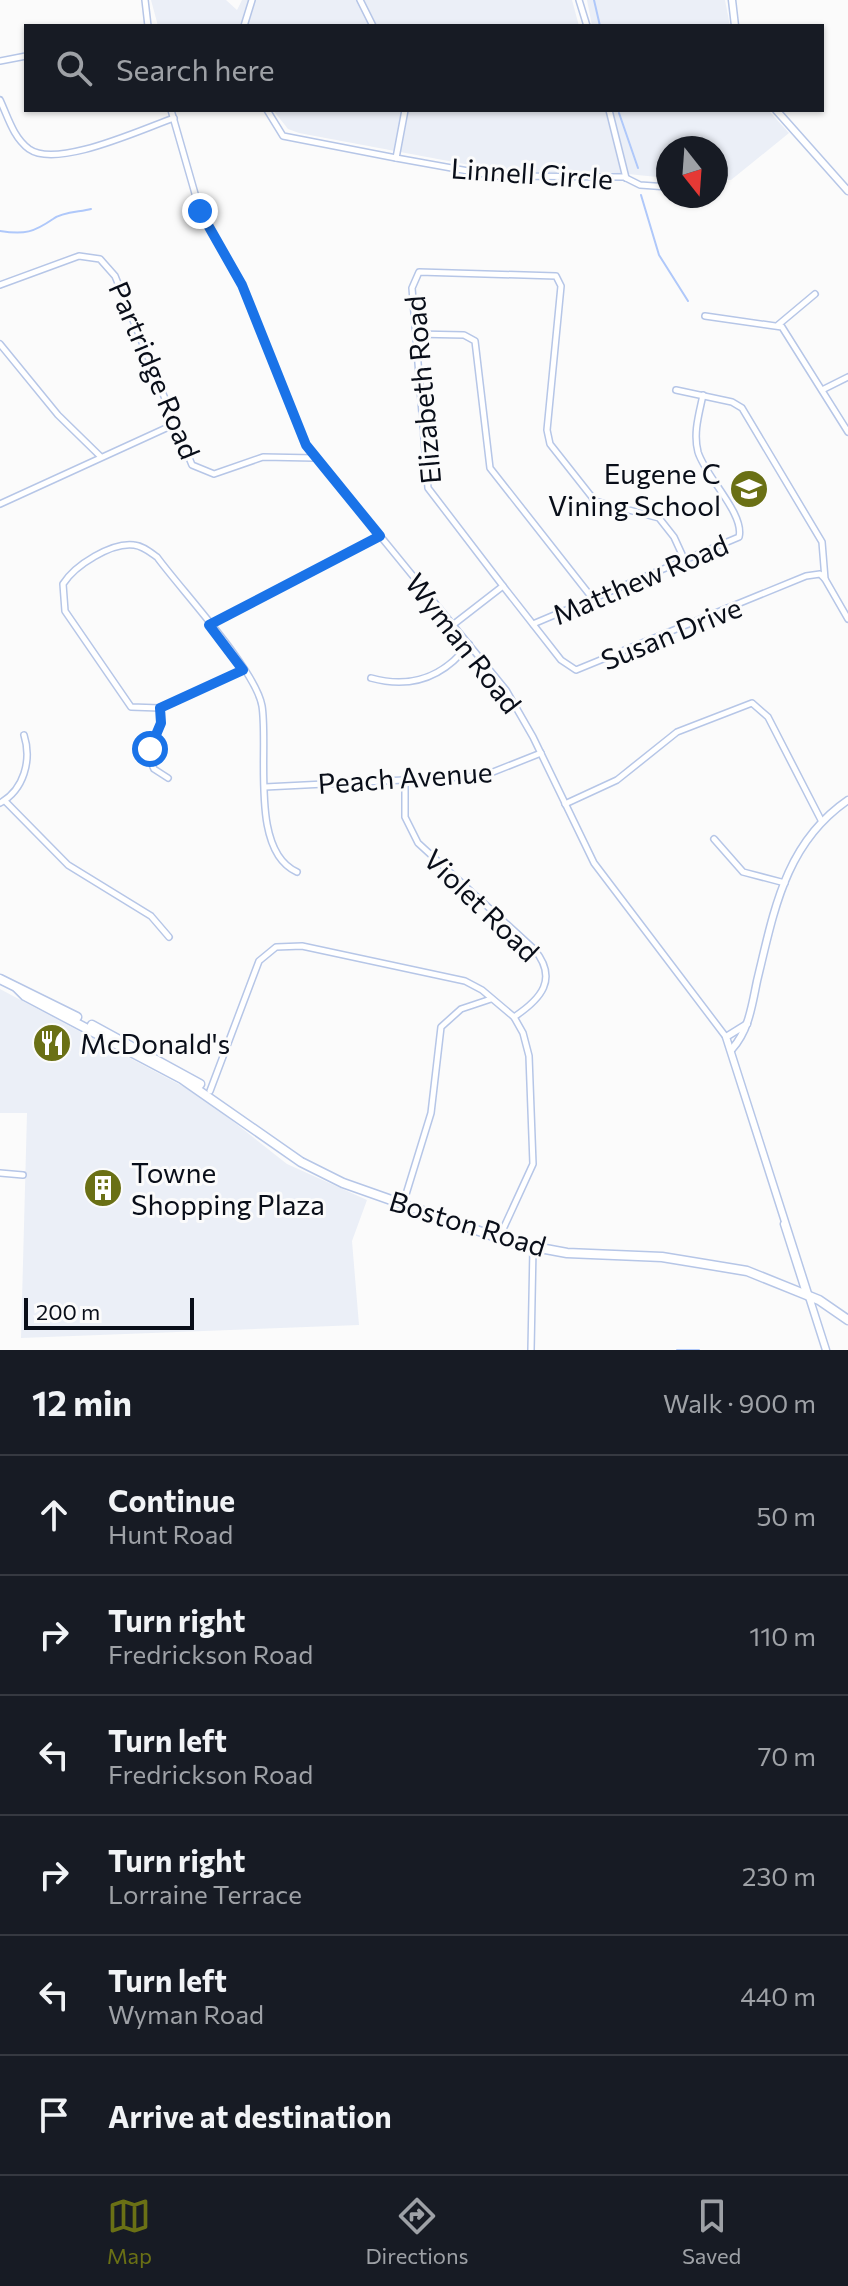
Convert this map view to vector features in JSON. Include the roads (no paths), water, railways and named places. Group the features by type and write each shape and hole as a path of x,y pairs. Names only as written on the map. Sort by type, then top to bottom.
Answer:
{"main road":[{"name":"Boston Road","path":"0,979 174,1067 210,1091 240,1117"},
{"name":"Boston Road","path":"17,988 25,996 182,1079 325,1175 498,1239 533,1248 729,1267 766,1276 848,1320"}],"street":[{"path":"145,0 148,24"},
{"path":"245,24 252,0"},
{"path":"360,0 372,24"},
{"path":"579,0 586,24"},
{"path":"732,0 735,24"},
{"path":"0,61 24,56"},
{"path":"0,100 22,143 32,152 48,156 71,153 174,118"},
{"name":"Wyman Road","path":"172,112 204,219 242,285 300,431 316,458 454,624 511,699 600,872 726,1037 826,1350"},
{"name":"Linnell Circle","path":"268,112 283,136 396,158 496,176 626,179 640,185 656,186"},
{"path":"396,158 405,112"},
{"path":"609,112 626,179"},
{"path":"778,112 848,191"},
{"name":"Partridge Road","path":"0,285 79,256 106,263 117,280 189,461 209,474 222,473 263,457 316,458"},
{"name":"Elizabeth Road","path":"503,586 428,488 412,288 419,272 556,276 561,286 547,430 550,444 595,501 652,514 664,522 685,561"},
{"path":"778,325 815,294"},
{"path":"705,316 778,325 787,332 848,432"},
{"path":"415,334 464,335 475,341 490,468 593,599"},
{"path":"0,344 58,415 100,456"},
{"path":"822,390 848,377"},
{"path":"676,390 732,402 744,410 824,545 825,579 848,619"},
{"name":"Matthew Road","path":"533,624 735,540 741,533 699,454 696,432 703,395"},
{"path":"0,504 175,424"},
{"path":"209,625 380,536"},
{"path":"243,670 160,708 135,708 124,699 65,611 63,584 89,561 120,547 138,545 157,557 243,670 262,706 269,835 287,868 297,872"},
{"name":"Susan Drive","path":"503,586 566,665 582,669 806,576 820,574 825,579"},
{"path":"454,624 503,586"},
{"path":"371,678 405,683 422,680 444,668 469,644"},
{"path":"565,804 617,780 677,732 752,703 768,717 821,820"},
{"path":"160,708 161,723 149,758 154,769 168,778"},
{"path":"24,735 29,753 25,768 17,790 2,802 59,858 151,916 169,937"},
{"name":"Peach Avenue","path":"265,787 483,776 541,753"},
{"name":"Violet Road","path":"405,780 405,817 418,843 534,949 544,963 548,976 545,989 538,1000 514,1017"},
{"path":"732,1049 747,1024 785,883 800,847 821,820 848,800"},
{"path":"714,839 743,872 785,883"},
{"path":"210,1091 264,955 286,945 473,984 514,1017 529,1056 533,1164 498,1239"},
{"path":"402,1204 431,1113 441,1027 475,1001 492,999"},
{"path":"726,1037 747,1024"},
{"path":"0,1173 23,1175"},
{"path":"531,1350 533,1248"}],"waterway":[{"path":"594,0 600,24"},
{"path":"619,113 638,168"},
{"path":"641,195 659,255 688,301"},
{"path":"0,231 29,231 61,215 91,209"},
{"path":"677,1350 699,1350"}],"place":[{"name":"Eugene C Vining School","path":"749,489"},
{"name":"McDonald's","path":"52,1043"},
{"name":"Towne Shopping Plaza","path":"103,1188"}]}
